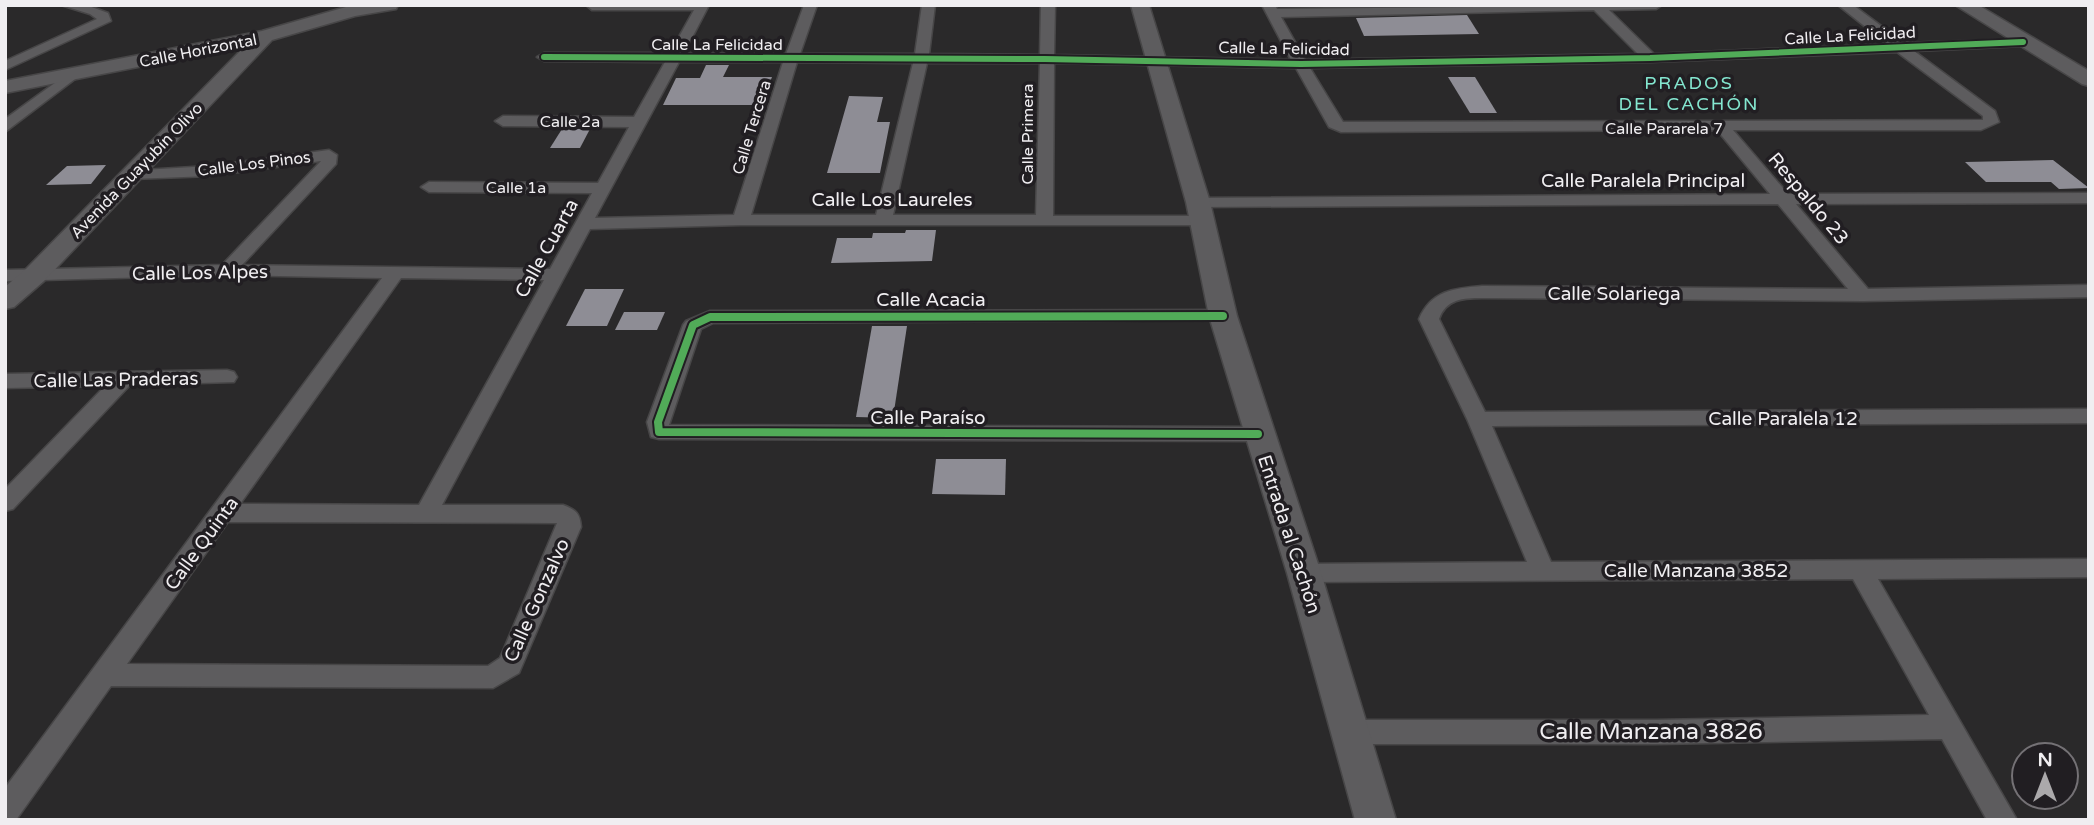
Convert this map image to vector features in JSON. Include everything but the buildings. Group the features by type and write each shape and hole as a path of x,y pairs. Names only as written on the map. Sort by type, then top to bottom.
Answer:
{"main road":[{"name":"Calle Horizontal","path":"5,87 265,36 354,11 389,5"},
{"name":"Entrada al Cachón","path":"1140,5 1200,212 1223,316 1304,573 1376,820"},
{"path":"1964,5 2089,80"},
{"name":"Avenida Guayubín Olivo","path":"5,301 35,275 265,36"}],"street":[{"path":"5,66 104,21 103,16 94,11 67,5"},
{"path":"592,6 703,5"},
{"name":"Calle Cuarta","path":"427,512 703,5"},
{"name":"Calle Tercera","path":"741,220 791,58 811,5"},
{"path":"883,220 921,58 929,5"},
{"name":"Calle Primera","path":"1044,220 1048,5"},
{"path":"1301,64 1271,9 1656,5"},
{"path":"1844,5 1899,47"},
{"path":"1596,7 1650,58"},
{"name":"Calle La Felicidad","path":"544,57 1157,60 1301,64 1650,58 2023,42"},
{"name":"Calle Pararela 7","path":"1301,64 1336,126 1723,128 1981,125 1991,122 1990,114 1899,47"},
{"path":"5,127 71,76"},
{"name":"Calle 2a","path":"503,121 638,122"},
{"name":"Respaldo 23","path":"1723,128 1863,295"},
{"name":"Calle Los Pinos","path":"132,174 233,169 329,155 330,161 228,270"},
{"name":"Calle 1a","path":"429,187 602,188"},
{"name":"Calle Paralela Principal","path":"1200,212 1783,200 2089,198"},
{"name":"Calle Los Laureles","path":"583,224 741,220 1044,220 1200,212"},
{"name":"Calle Los Alpes","path":"5,276 228,270 554,275"},
{"name":"Calle Quinta","path":"5,812 395,273"},
{"name":"Calle Solariega","path":"1543,571 1478,419 1429,319 1433,306 1442,298 1460,293 1482,292 1863,295 2089,291"},
{"name":"Calle Acacia","path":"675,375 693,325 709,317 1223,316"},
{"name":"Calle Paraíso","path":"675,375 658,422 659,432 669,435 1258,434"},
{"name":"Calle Las Praderas","path":"5,381 227,377"},
{"path":"5,503 125,378"},
{"name":"Calle Paralela 12","path":"1478,419 2089,416"},
{"name":"Calle Gonzalvo","path":"105,675 492,677 501,674 510,665 569,527 569,517 563,514 223,513"},
{"name":"Calle Manzana 3852","path":"1304,573 2089,568"},
{"path":"1860,569 2003,820"},
{"name":"Calle Manzana 3826","path":"1352,732 1656,732 1950,726"}],"cycle path":[{"path":"544,57 1045,59 1301,64 1650,58 2023,42"},
{"path":"1223,316 710,317 693,325 658,422 659,432 1258,434"}],"district":[{"name":"PRADOS DEL CACHÓN","path":"1689,93"}]}
